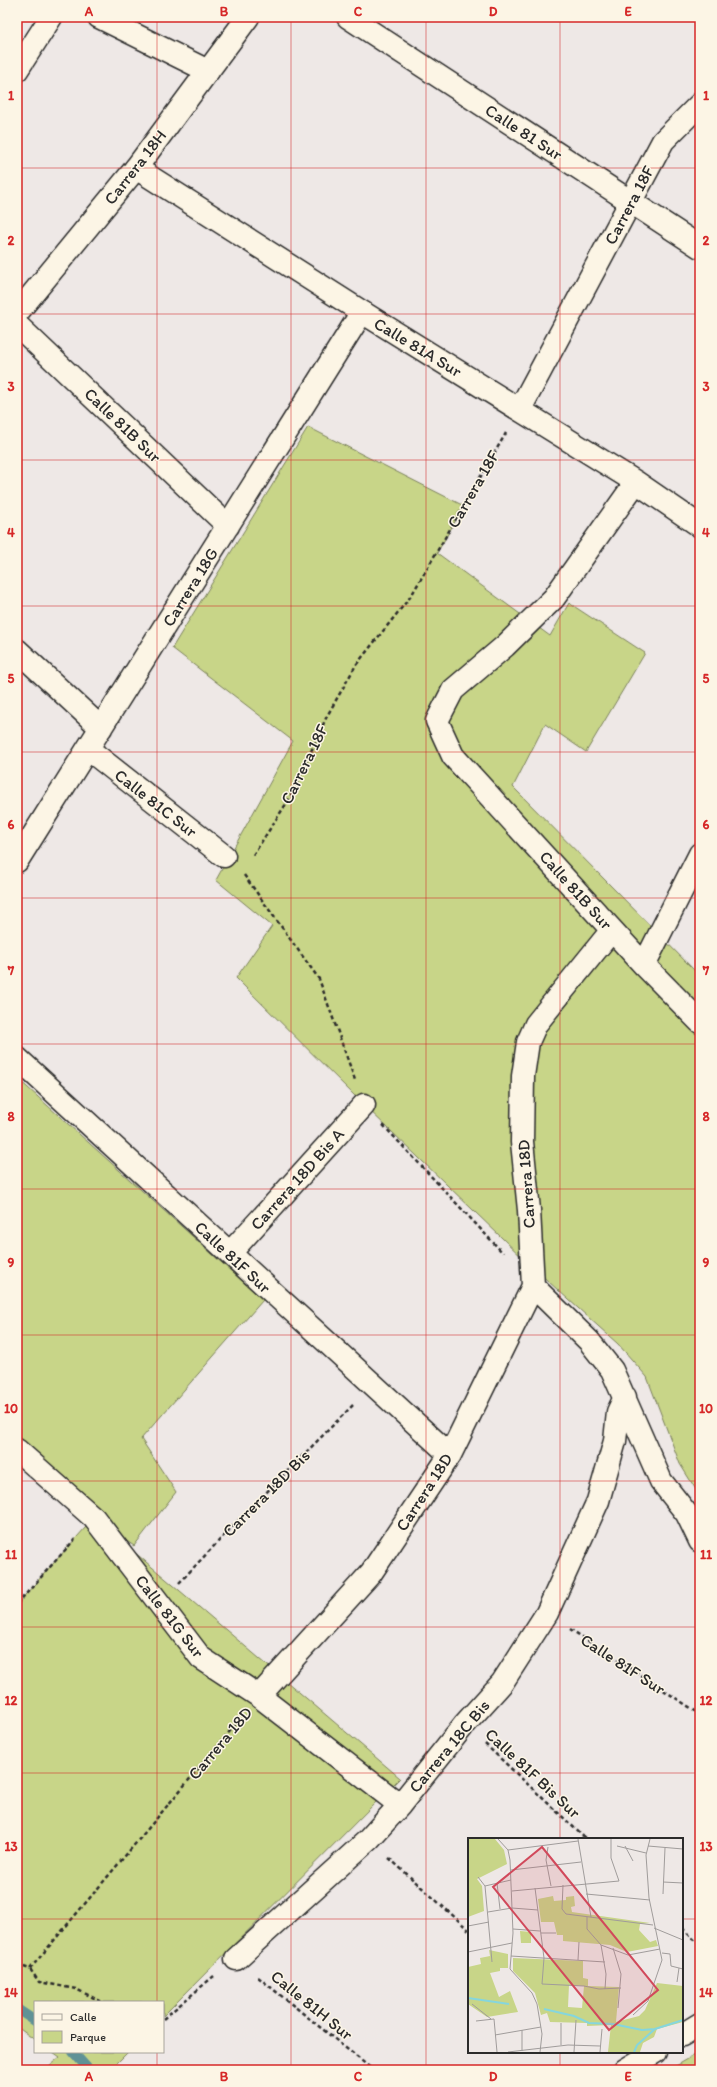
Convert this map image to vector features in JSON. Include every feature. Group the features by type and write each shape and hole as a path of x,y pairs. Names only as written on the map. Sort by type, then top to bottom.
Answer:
{"street":[{"path":"17,70 51,17"},
{"path":"99,17 208,70"},
{"name":"Carrera 18H","path":"17,313 136,168 248,17"},
{"name":"Calle 81 Sur","path":"348,17 700,247"},
{"name":"Carrera 18F","path":"520,409 663,141 700,104"},
{"name":"Calle 81A Sur","path":"136,168 362,312 636,482 700,526"},
{"name":"Carrera 18G","path":"17,861 362,312"},
{"name":"Calle 81B Sur","path":"17,325 228,526"},
{"name":"Calle 81B Sur","path":"636,482 554,598 505,646 453,690 437,721 453,756 644,965 700,1022"},
{"path":"17,650 101,728"},
{"name":"Calle 81C Sur","path":"88,749 224,856"},
{"path":"644,965 700,854"},
{"name":"Carrera 18D","path":"259,1696 371,1574 450,1455 533,1286 529,1210 522,1142 523,1076 528,1042 536,1024 612,930"},
{"name":"Calle 81F Sur","path":"17,1058 450,1455"},
{"name":"Carrera 18D Bis A","path":"230,1253 364,1105"},
{"path":"533,1286 590,1341 612,1370 661,1481 687,1514 700,1541"},
{"name":"Carrera 18C Bis","path":"236,1959 369,1839 400,1805 464,1725 502,1682 547,1613 598,1501 616,1441 618,1412 625,1397"},
{"name":"Calle 81G Sur","path":"17,1450 94,1518 201,1658 259,1696 400,1805"},
{"path":"683,2034 700,2024"},
{"path":"625,2070 653,2053"}],"path":[{"name":"Carrera 18F","path":"250,859 290,798 327,716 356,665 412,596 520,409"},
{"name":"Carrera 18D Bis","path":"160,1604 232,1527 373,1385"},
{"path":"17,1604 94,1518"},
{"name":"Calle 81F Sur","path":"547,1613 700,1714"},
{"name":"Carrera 18D","path":"30,1970 259,1696"},
{"name":"Calle 81F Bis Sur","path":"464,1725 585,1838"},
{"path":"369,1839 468,1929"},
{"path":"683,1929 700,1945"},
{"path":"164,2018 236,1959"},
{"name":"Calle 81H Sur","path":"236,1959 373,2070"},
{"path":"17,1965 30,1970 39,1982 76,1988 100,2001"}],"green space":[{"path":"308,427 464,506 437,553 550,636 569,603 645,653 586,752 545,724 513,787 700,976 700,1496 680,1464 647,1377 618,1344 529,1264 364,1105 236,978 272,926 216,880 293,741 172,648"},
{"path":"17,1078 263,1300 141,1439 176,1492 134,1546 99,1522 400,1778 164,2015 164,2001 34,2001 34,2039 17,2027 17,1604 94,1518 17,1450"},
{"path":"700,2052 700,2070 669,2070"},
{"path":"54,2053 127,2053 115,2065 123,2070 44,2070 60,2057"}],"waterway":[{"path":"17,2009 34,2020"},
{"path":"74,2053 89,2070"}]}
